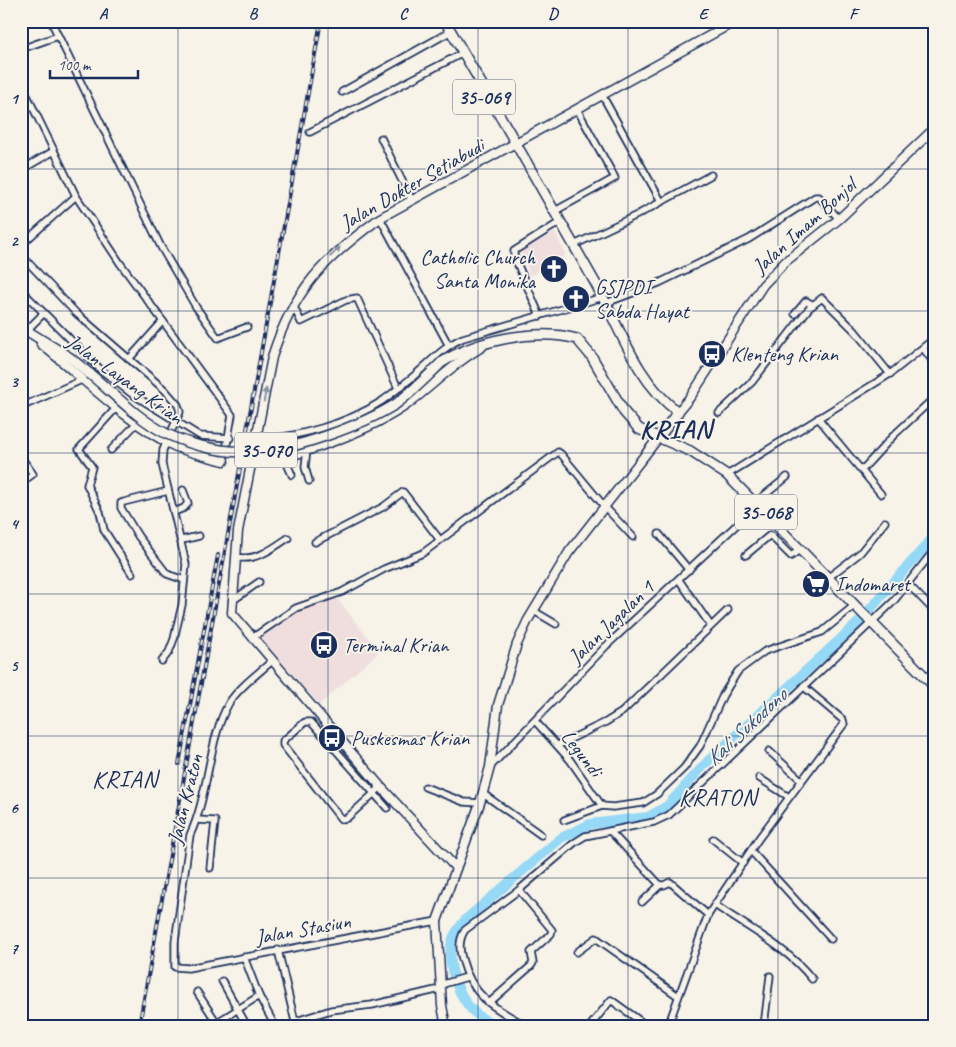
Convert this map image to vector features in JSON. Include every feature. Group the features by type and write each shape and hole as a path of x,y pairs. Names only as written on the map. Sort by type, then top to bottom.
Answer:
{"main road":[{"name":"35-069","path":"439,21 513,146"},
{"name":"35-069","path":"445,21 513,146 521,165 530,171 574,245 651,387 678,412"},
{"name":"Jalan Dokter Setiabudi","path":"456,868 381,787 232,613 238,532 278,335 292,305 319,268 342,246 380,218 736,21"},
{"name":"Jalan Imam Bonjol","path":"678,412 691,396 763,286 785,262 839,219 935,128"},
{"name":"Jalan Layang Krian","path":"25,329 69,357 87,376 166,434 186,442 212,448 256,452 307,441 368,419 396,404 441,364 467,349 483,343 508,339"},
{"name":"35-070","path":"508,339 557,335 577,338 592,357 628,417 639,429 659,437"},
{"path":"253,460 284,458 307,450 360,420 408,404 472,353 482,347 508,339"},
{"path":"87,376 117,407 177,447 224,461"},
{"path":"446,1026 440,987 437,921 480,803 490,766 498,705 517,644 569,552 678,412"},
{"name":"35-068","path":"659,437 702,458 728,475 935,687"}],"street":[{"path":"51,21 161,247 215,336 222,338 247,327"},
{"path":"342,92 446,34"},
{"path":"21,49 58,36"},
{"path":"310,132 459,55"},
{"path":"21,83 76,196 120,263 232,416 224,461"},
{"path":"602,96 661,201"},
{"path":"554,211 616,177 577,109"},
{"path":"381,138 412,201"},
{"path":"21,170 54,151"},
{"path":"574,245 711,175"},
{"path":"21,245 76,196"},
{"path":"257,441 360,420 434,359 448,344 510,322 605,300 659,283 749,239 816,197 839,219"},
{"path":"380,218 448,344"},
{"path":"540,316 514,256 514,252 560,222"},
{"path":"21,254 76,313 178,405 180,412 167,439 162,464 182,540 186,564 182,605 174,639 169,652 162,661"},
{"path":"21,290 100,369 132,394 200,436 229,439"},
{"path":"292,305 301,322 346,300 357,298 398,388"},
{"path":"795,314 811,303 824,298 855,331 890,374"},
{"path":"719,413 752,382 811,303"},
{"path":"25,329 43,314"},
{"path":"129,359 163,322"},
{"path":"728,475 890,374 935,338"},
{"path":"923,348 935,364"},
{"path":"21,407 87,376"},
{"path":"862,470 894,435 935,397"},
{"path":"117,407 79,449 92,467 86,485 99,510 104,530 132,574"},
{"path":"818,418 881,494"},
{"path":"111,450 138,422"},
{"path":"307,450 305,467 309,481"},
{"path":"252,638 296,608 342,592 384,569 423,553 559,452 604,506 633,536"},
{"path":"21,457 33,474 21,483"},
{"path":"284,458 292,475"},
{"name":"Jalan Jagalan 1","path":"490,766 606,646 679,580 757,503 788,477"},
{"path":"174,512 184,508 188,503 183,490"},
{"path":"168,491 124,502 121,504 121,508 138,536 167,574 184,580"},
{"path":"315,542 383,508 404,492 440,540"},
{"path":"829,577 860,553 885,522"},
{"path":"659,534 689,570"},
{"path":"746,555 770,535 791,556 802,549"},
{"path":"182,540 199,536"},
{"path":"236,557 245,559 263,554 288,538"},
{"path":"527,1026 480,997 465,977 460,952 462,935 465,930 519,890 574,843 585,836 654,822 669,815 908,584 935,549"},
{"path":"679,580 711,626"},
{"path":"232,601 259,582"},
{"path":"908,584 935,612"},
{"path":"564,820 602,806 613,808 643,803 657,794 684,768 700,746 723,695 738,671 769,649 822,632 856,607"},
{"path":"558,745 606,722 622,712 728,610"},
{"path":"534,611 556,624"},
{"name":"Jalan Kraton","path":"175,967 175,942 190,835 197,820 218,731 230,701 273,660"},
{"path":"668,1026 708,915 789,797 844,722 803,686"},
{"name":"Legundi","path":"535,721 558,745 602,806"},
{"path":"381,787 374,793 347,818 341,819 283,745 283,741 305,722 311,722 374,793 387,808"},
{"path":"769,751 801,780"},
{"path":"759,778 789,797"},
{"path":"425,788 464,802 480,803"},
{"path":"482,794 540,835"},
{"path":"197,820 215,821 210,868"},
{"path":"610,831 660,885"},
{"path":"713,839 743,863"},
{"path":"751,851 831,940"},
{"path":"642,902 660,885 670,882 708,915"},
{"path":"489,1004 531,966 533,963 531,952 551,934 551,927 519,890"},
{"path":"715,905 778,946 802,966 812,980"},
{"name":"Jalan Stasiun","path":"175,967 188,968 437,921"},
{"path":"577,952 596,938 678,996"},
{"path":"278,950 296,1023 331,1010 372,1005 440,987 465,977"},
{"path":"244,957 275,1026"},
{"path":"764,1026 770,976"},
{"path":"222,981 247,1026"},
{"path":"197,992 216,1024 260,996"},
{"path":"590,1026 611,1000 648,1026"}],"shaded area":[{"path":"555,232 566,255 530,276 520,251"},
{"name":"Terminal Krian","path":"336,597 379,652 319,705 257,634 285,614"}],"waterway":[{"name":"Kali Sukodono","path":"498,1026 480,1017 472,1010 455,980 450,957 451,946 455,934 465,920 561,838 590,824 648,817 667,806 707,762 858,623 935,535"}],"railway":[{"path":"139,1026 321,21"},
{"path":"179,764 218,555"}],"place":[{"name":"Catholic Church Santa Monika","path":"554,269"},
{"name":"GSJPDI Sabda Hayat","path":"576,299"},
{"name":"Klenteng Krian","path":"712,354"},
{"name":"Indomaret","path":"816,584"},
{"name":"Terminal Krian","path":"324,645"},
{"name":"Puskesmas Krian","path":"332,738"}],"district":[{"name":"KRIAN","path":"676,429"},
{"name":"KRIAN","path":"125,779"},
{"name":"KRATON","path":"718,797"}]}
